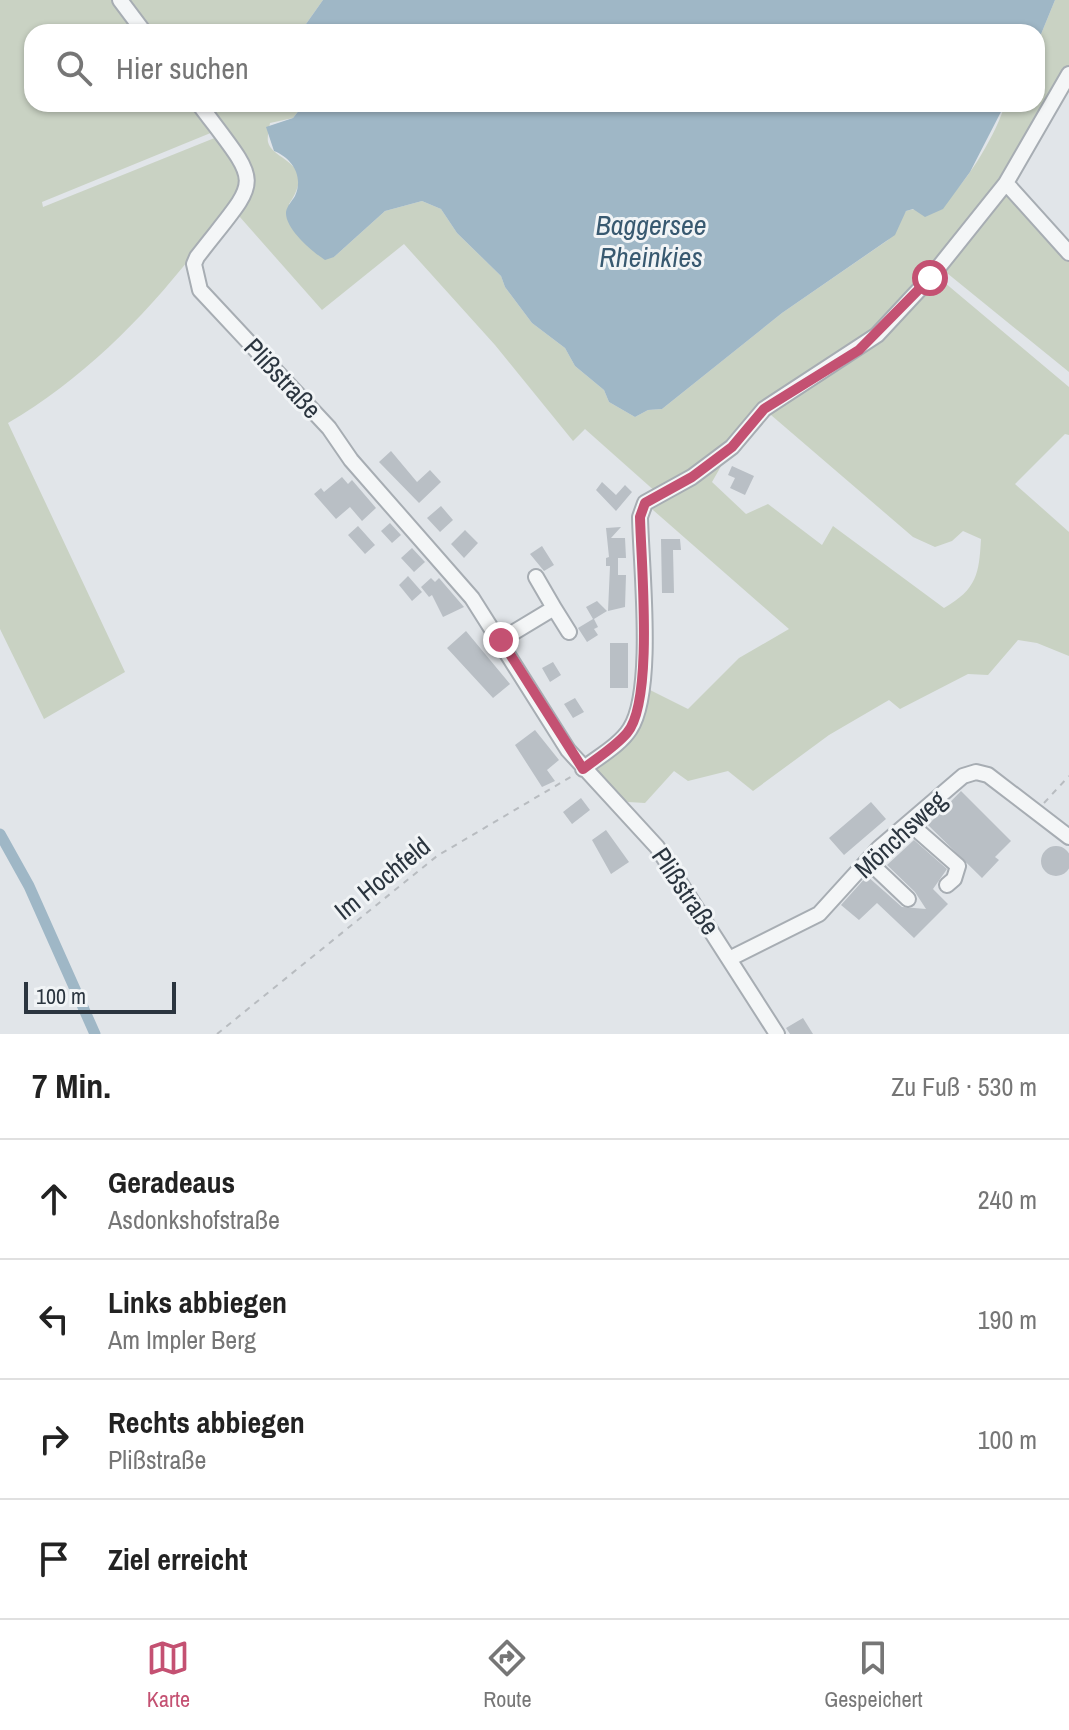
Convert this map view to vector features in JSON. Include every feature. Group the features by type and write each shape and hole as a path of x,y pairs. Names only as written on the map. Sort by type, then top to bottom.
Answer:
{"street":[{"path":"120,0 138,24"},
{"path":"583,769 628,733 638,714 642,686 640,517 645,503 692,477 732,447 764,409 877,335 930,278 1006,183 1069,74"},
{"name":"Plißstraße","path":"205,112 242,161 249,179 243,201 197,257 194,264 200,290 329,428 351,460 472,598 583,769 644,830 731,958 777,1034"},
{"path":"1006,183 1069,253"},
{"path":"536,577 569,632"},
{"path":"501,640 554,608"},
{"name":"Mönchsweg","path":"731,958 819,914 868,861 963,776 976,772 988,775 1069,837"},
{"path":"909,823 958,866 954,879 947,885"},
{"path":"868,861 908,899"}],"path":[{"name":"Im Hochfeld","path":"217,1034 437,856 583,769"},
{"path":"1035,813 1069,776"}],"green space":[{"path":"0,0 115,0 133,24 24,24 24,112 199,112 213,132 42,202 43,207 217,137 236,165 242,186 193,254 138,318 76,375 8,423 125,672 44,719 0,629"},
{"path":"127,0 323,0 306,24 144,24"},
{"path":"1055,0 1069,0 1069,68 1045,108 1045,24"},
{"path":"209,112 298,112 293,118 270,123 268,140 272,149 291,164 299,179 289,204 294,223 302,239 324,254 334,257 385,211 422,201 441,209 457,233 501,276 505,287 532,323 565,348 575,366 604,390 609,402 635,417 648,410 662,409 782,313 888,240 906,211 946,200 964,181 1002,112 1043,112 999,186 932,272 1069,387 1069,435 1065,434 1015,484 1069,532 1069,656 1037,643 1018,640 988,675 968,674 900,709 889,700 829,735 753,791 728,771 688,781 674,771 645,803 628,802 583,769 628,733 642,686 688,709 739,658 789,629 645,503 732,447 712,482 746,514 768,504 822,545 833,526 944,608 963,594 974,580 981,539 963,531 952,541 935,547 913,537 764,409 720,452 657,493 585,429 573,441 495,345 404,244 322,310 239,216 250,198 253,180"},
{"path":"1014,193 1069,254 1069,372 942,269 1005,194"}],"water":[{"path":"323,0 1055,0 1045,24 306,24"},
{"name":"Baggersee Rheinkies","path":"298,112 1001,112 970,172 943,209 925,217 913,209 906,211 895,235 782,313 662,409 648,410 635,417 609,402 604,390 575,366 565,348 532,323 505,287 501,276 457,233 441,209 422,201 385,211 334,257 325,260 307,246 287,219 286,212 297,189 295,169 286,158 274,151 266,127 293,118"}],"building":[{"path":"391,451 417,482 430,470 441,482 419,503 379,462"},
{"path":"732,466 754,476 745,495 730,488 735,478 728,475"},
{"path":"342,477 348,484 352,480 376,508 362,521 350,507 336,519 314,494 321,488 324,492"},
{"path":"602,482 616,495 625,485 632,492 616,511 596,490"},
{"path":"441,506 453,520 440,532 427,518"},
{"path":"390,523 401,535 392,543 381,531"},
{"path":"358,526 375,545 365,554 348,535"},
{"path":"621,527 611,538 625,538 626,558 618,558 618,575 626,575 625,607 608,611 610,566 606,566 606,558 609,557 606,528"},
{"path":"465,530 478,543 464,558 451,544"},
{"path":"661,539 680,539 681,550 673,550 674,593 662,593"},
{"path":"542,546 554,565 544,571 530,554"},
{"path":"412,548 425,562 414,572 401,558"},
{"path":"408,576 422,592 412,601 399,585"},
{"path":"431,578 435,582 439,578 464,607 443,617 432,595 429,597 421,587"},
{"path":"597,601 607,611 594,619 598,627 594,629 598,635 587,642 578,628 593,619 586,607"},
{"path":"466,631 510,684 493,698 447,648"},
{"path":"610,643 628,643 628,688 610,688"},
{"path":"553,662 561,675 550,682 542,668"},
{"path":"575,698 584,712 573,718 564,704"},
{"path":"535,730 559,760 547,770 555,781 542,787 515,745"},
{"path":"961,791 1011,841 995,857 999,860 982,878 928,825"},
{"path":"581,798 590,810 572,824 563,812"},
{"path":"871,802 886,819 844,855 829,838"},
{"path":"606,830 629,862 611,874 592,840"},
{"path":"914,840 947,869 933,889 948,904 914,938 877,903 859,920 841,905 867,876 902,907 926,909 915,892 887,865"},
{"path":"1056,846 1067,850 1070,867 1067,872 1056,876 1045,872 1041,861 1045,850"},
{"path":"803,1018 813,1034 790,1034 786,1028"}],"waterway":[{"path":"0,834 29,886 95,1034"}],"route":[{"path":"501,640 568,750 583,769 628,733 638,714 642,686 640,511 645,503 692,477 732,447 764,409 859,350 930,278"}]}
